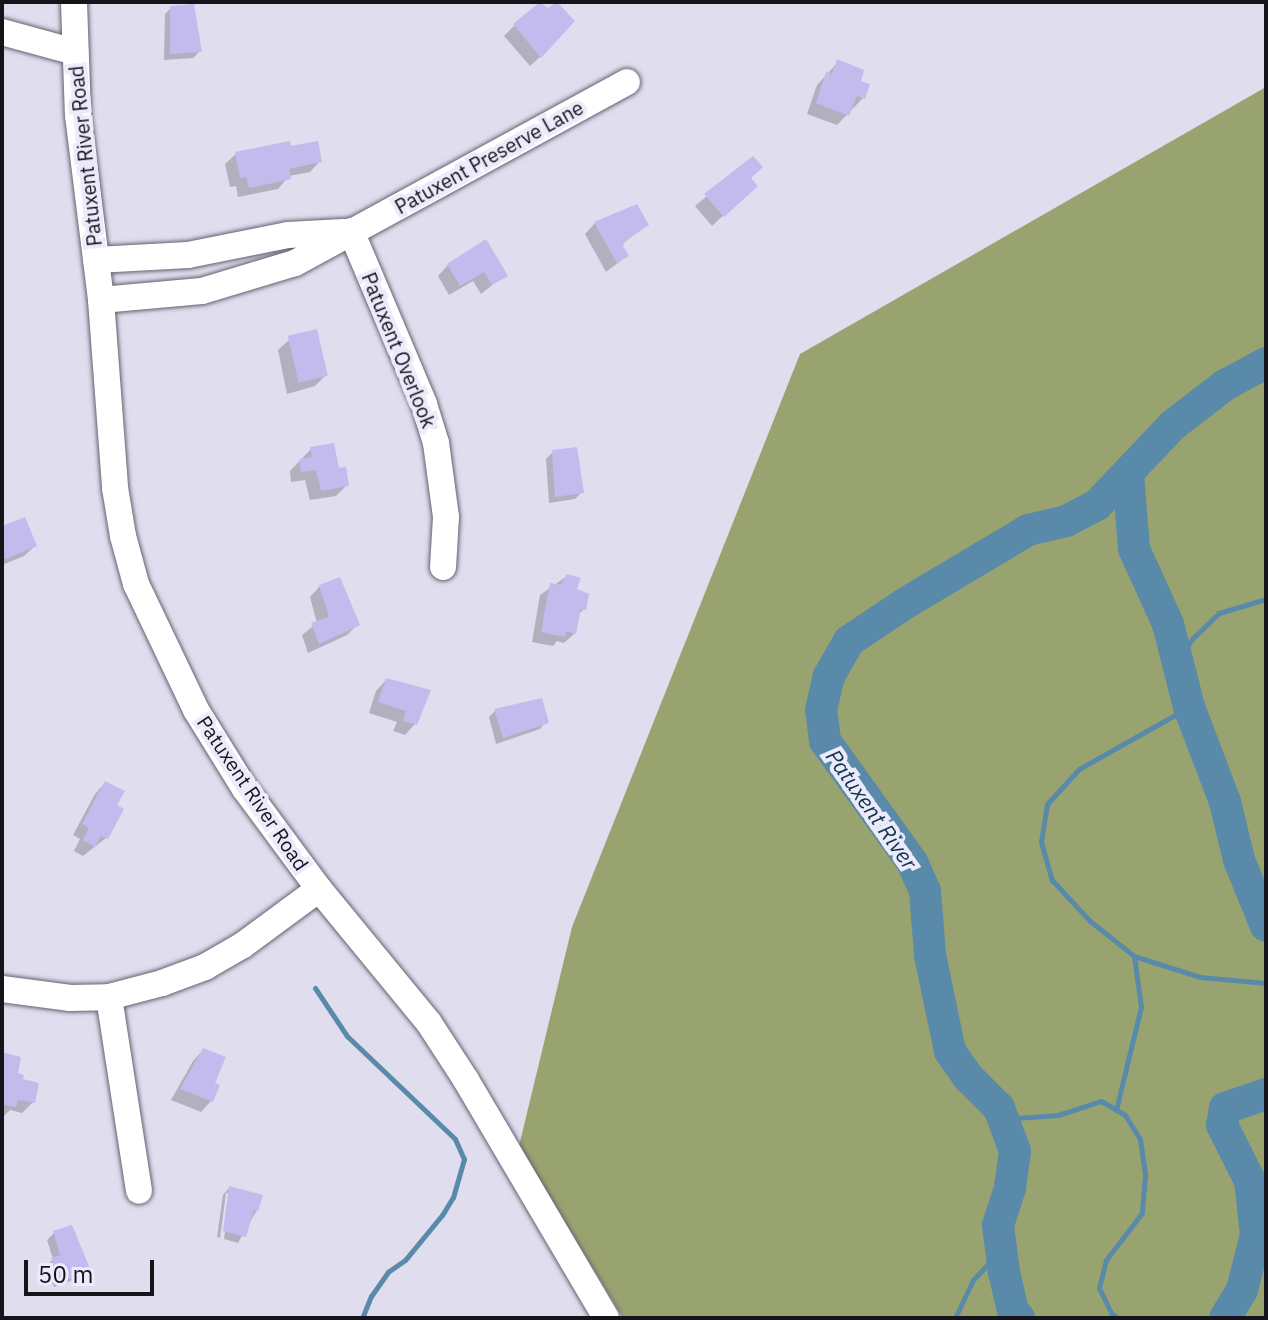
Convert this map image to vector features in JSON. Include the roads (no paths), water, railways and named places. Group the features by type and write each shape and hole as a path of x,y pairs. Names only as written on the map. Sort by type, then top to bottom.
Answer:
{"street":[{"name":"Patuxent River Road","path":"74,2 75,52 101,300 115,488 123,536 136,584 196,710 245,789 319,889 429,1023 466,1080 606,1318"},
{"path":"2,32 75,52"},
{"name":"Patuxent Preserve Lane","path":"101,300 165,296 248,280 295,263 627,82"},
{"name":"Patuxent Preserve Lane","path":"96,260 188,255 288,235 351,231"},
{"name":"Patuxent Overlook","path":"351,231 424,404 436,443 446,517 443,567"},
{"path":"2,989 70,998 109,997 162,983 205,967 243,945 319,889"},
{"path":"109,997 139,1191"}],"waterway":[{"name":"Patuxent River","path":"1019,1318 1013,1311 1004,1273 998,1225 1010,1187 1015,1151 999,1108 968,1077 950,1051 930,955 925,891 912,862 825,741 821,710 829,676 849,641 904,604 1028,530 1066,521 1097,505 1173,425 1225,385 1266,363"},
{"path":"1128,474 1134,549 1168,624 1189,707 1225,802 1239,860 1266,926"},
{"path":"1177,660 1194,637 1219,613 1266,599"},
{"path":"1189,707 1079,769 1047,804 1041,842 1052,880 1090,921 1134,956 1200,977 1266,983"},
{"path":"1116,1110 1141,1007 1134,956"},
{"path":"315,988 347,1036 455,1139 464,1159 453,1197 442,1215 405,1260 388,1272 371,1296 362,1318"},
{"path":"1225,1318 1242,1290 1256,1235 1250,1181 1222,1125 1225,1108 1266,1094"},
{"path":"1003,1119 1058,1115 1101,1101 1125,1115 1140,1139 1145,1176 1142,1213 1106,1260 1099,1288 1111,1313 1118,1318"},
{"path":"955,1318 973,1280 1001,1250"}]}
